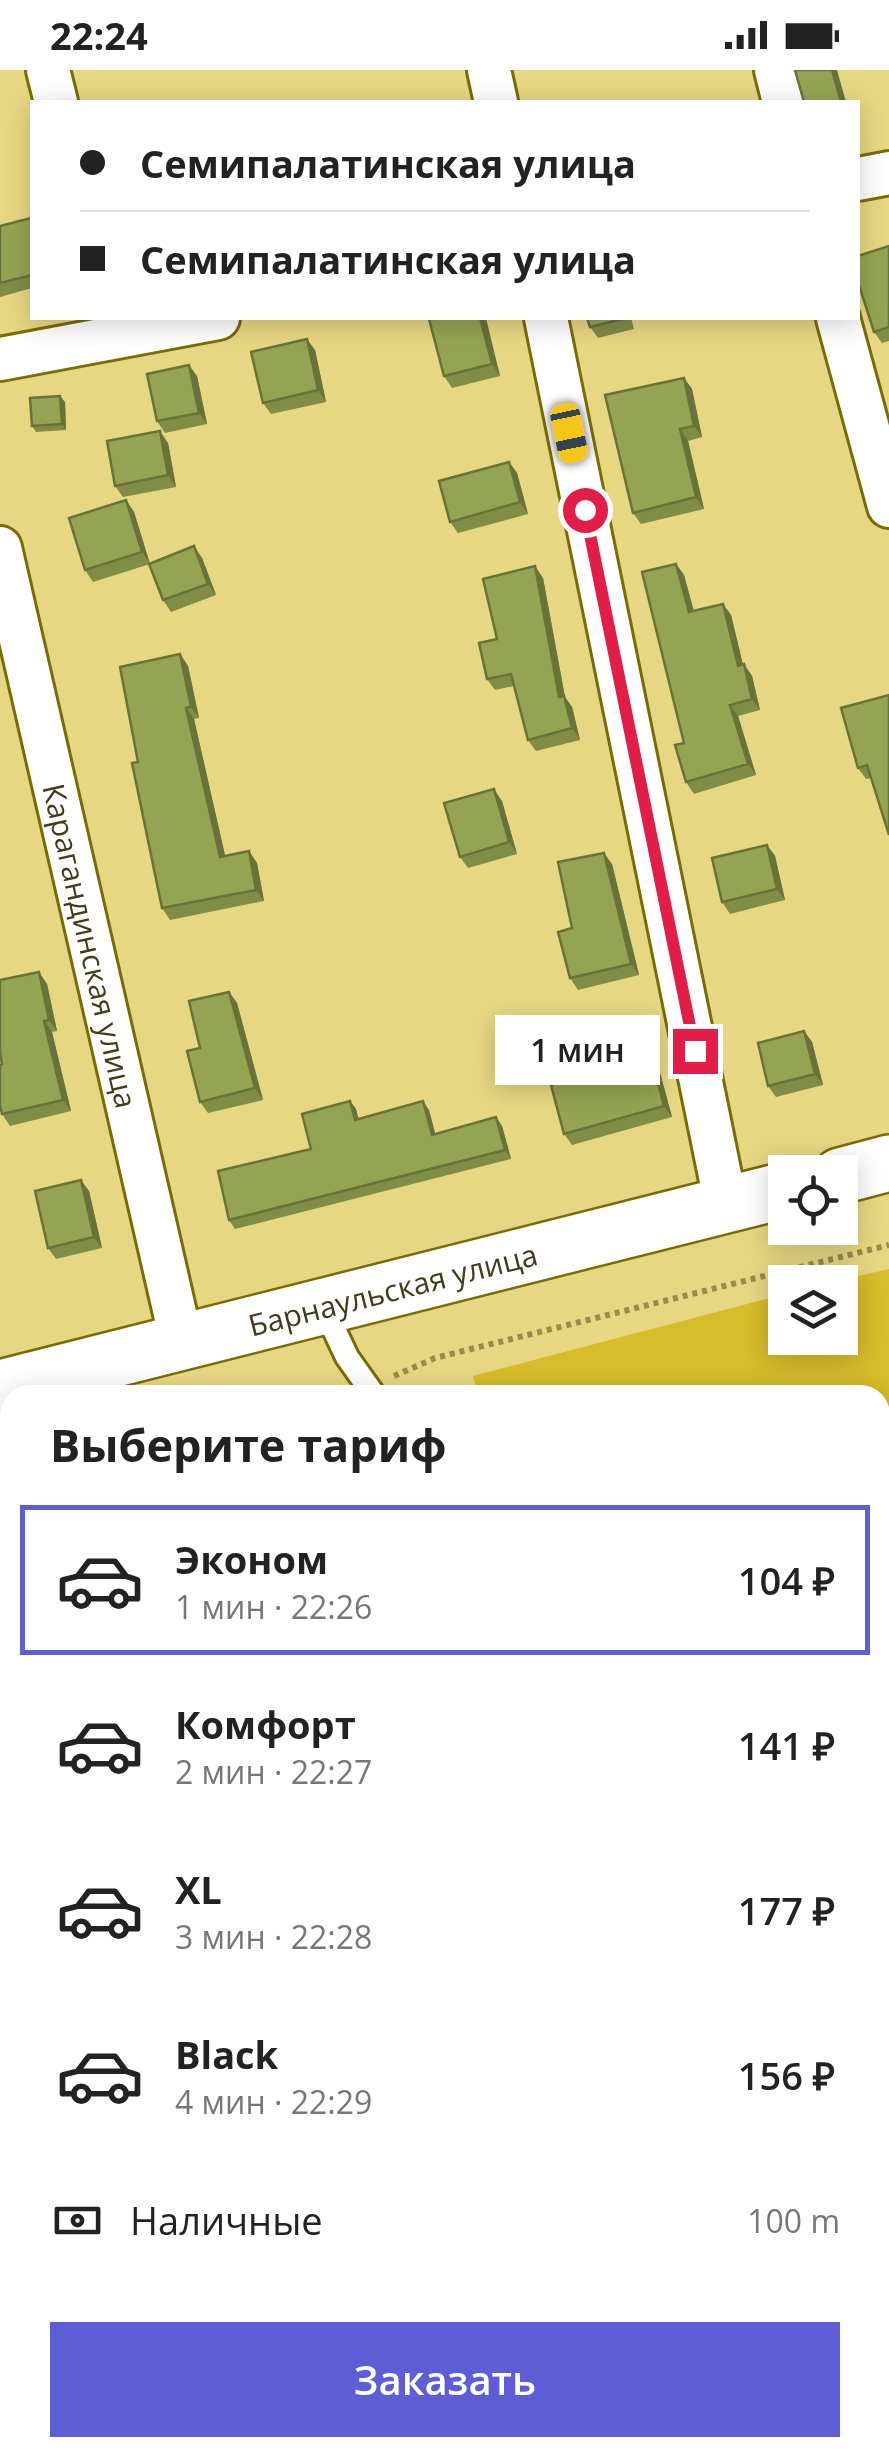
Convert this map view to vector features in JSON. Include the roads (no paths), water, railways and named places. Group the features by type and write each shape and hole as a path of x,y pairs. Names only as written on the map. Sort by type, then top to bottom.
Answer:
{"street":[{"path":"48,70 56,100"},
{"path":"489,70 496,100"},
{"path":"776,70 784,100"},
{"path":"860,179 889,172"},
{"path":"0,359 108,329 198,320"},
{"path":"546,320 726,1206"},
{"path":"839,320 889,506"},
{"name":"Карагандинская улица","path":"0,548 182,1344"},
{"path":"858,1172 889,1164"},
{"name":"Барнаульская улица","path":"12,1385 768,1195"}],"lane":[{"path":"323,1306 347,1357 367,1385"}]}
